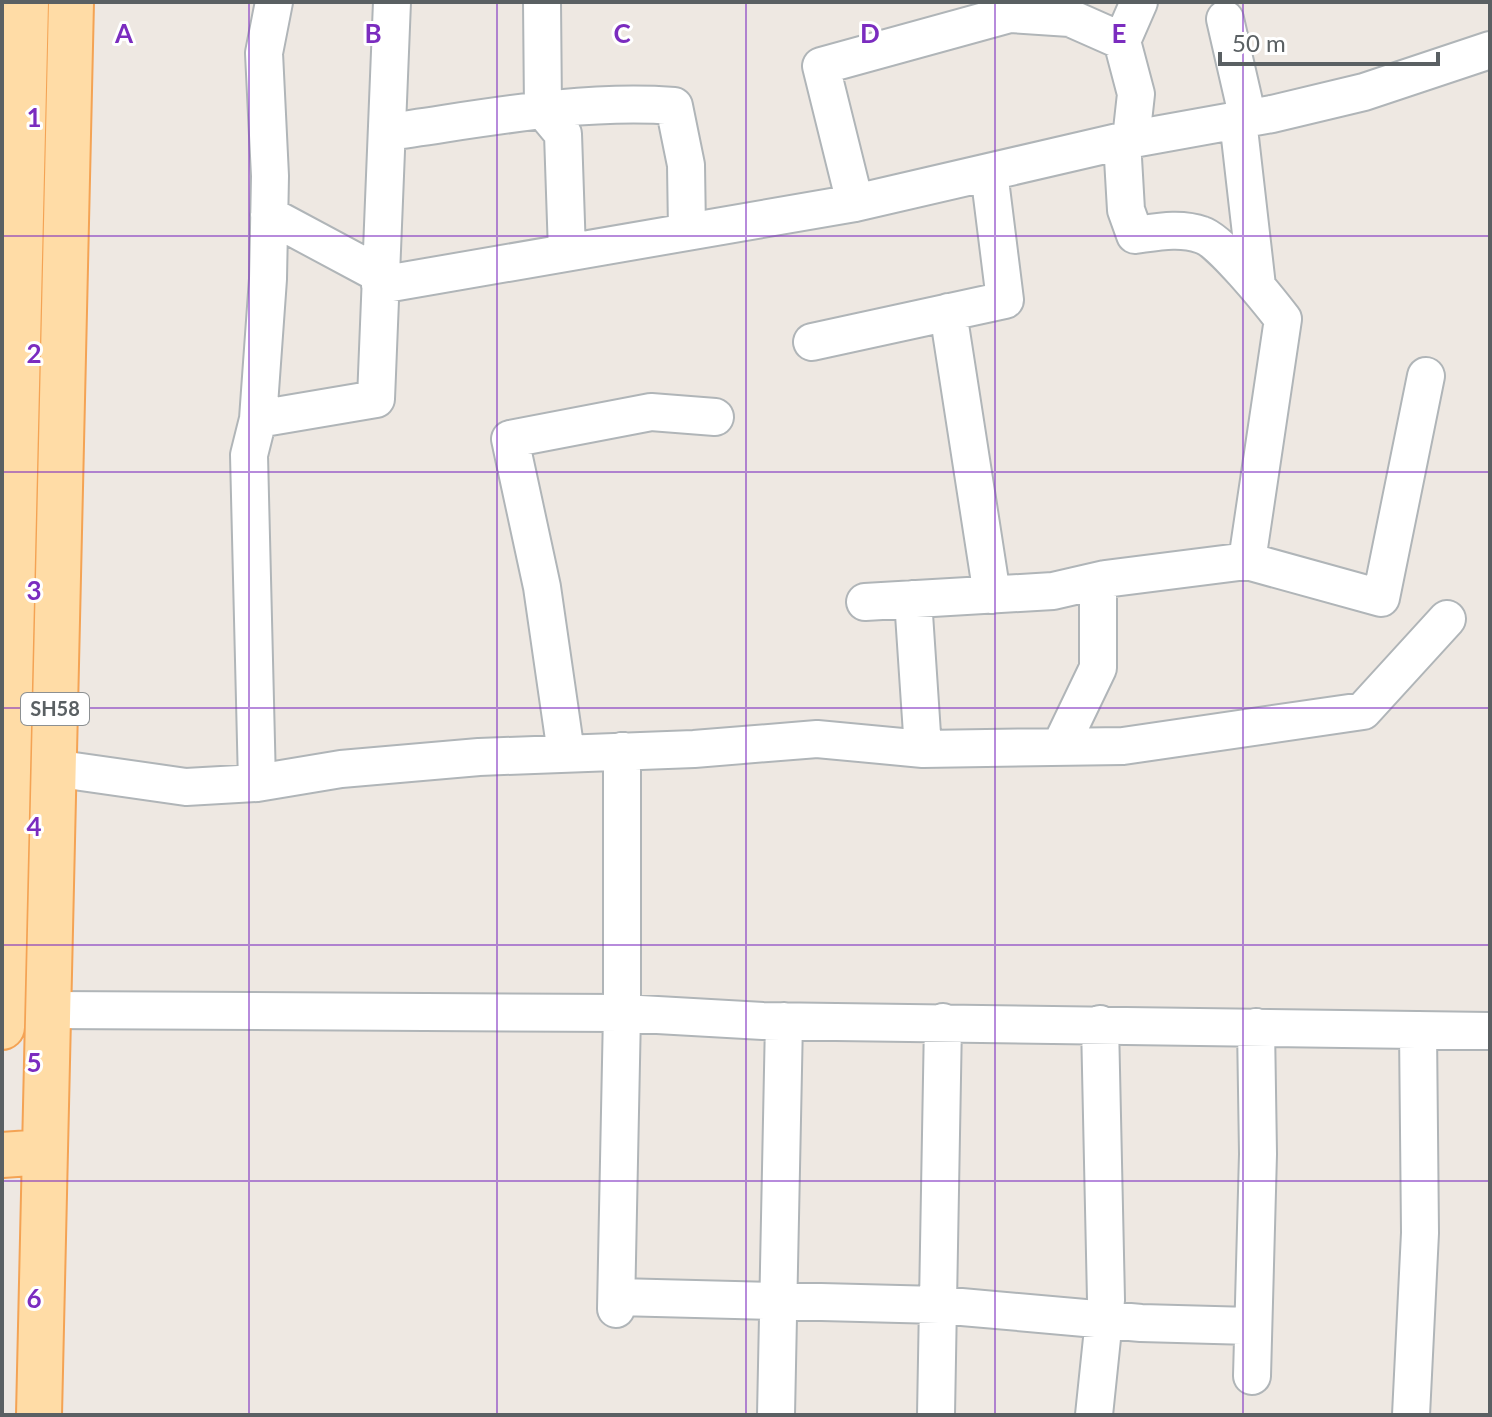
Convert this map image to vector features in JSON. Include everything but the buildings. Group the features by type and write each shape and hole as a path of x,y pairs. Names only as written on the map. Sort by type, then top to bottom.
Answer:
{"main road":[{"name":"SH58","path":"2,1027 9,423 26,2"},
{"name":"SH58","path":"39,1415 71,2"},
{"path":"2,1155 45,1152"}],"street":[{"path":"257,783 249,455 258,419 269,215 264,53 274,2"},
{"path":"258,419 376,399 392,2"},
{"path":"542,2 543,110 563,134 567,252"},
{"path":"1139,2 1122,41 1136,94 1127,140 1126,210 1135,235 1172,230 1205,235 1257,286 1283,319 1247,561"},
{"path":"855,203 821,66 1010,14 1050,9 1122,41"},
{"path":"1225,19 1243,120 1257,286"},
{"path":"269,215 381,280 855,203 1127,140 1243,120 1364,92 1490,50"},
{"path":"388,132 543,110 631,103 674,106 686,165 687,231"},
{"path":"812,342 1005,300 989,172"},
{"path":"948,312 992,595"},
{"path":"865,602 1053,591 1098,581 1247,561 1381,598 1426,376"},
{"path":"566,753 542,587 510,439 651,412 715,417"},
{"path":"1061,745 1098,668 1098,581"},
{"path":"913,599 923,749"},
{"path":"53,768 186,787 257,783 341,769 817,739 923,749 1123,746 1363,711 1447,619"},
{"path":"622,751 622,1013 616,1303 777,1300 939,1305 1104,1319 1251,1326"},
{"path":"48,1010 622,1013 784,1021 1490,1031"},
{"path":"776,1415 784,1021"},
{"path":"936,1415 943,1022"},
{"path":"1094,1415 1104,1319 1100,1024"},
{"path":"1252,1376 1258,1154 1256,1027"},
{"path":"1411,1415 1420,1233 1418,1030"}]}
